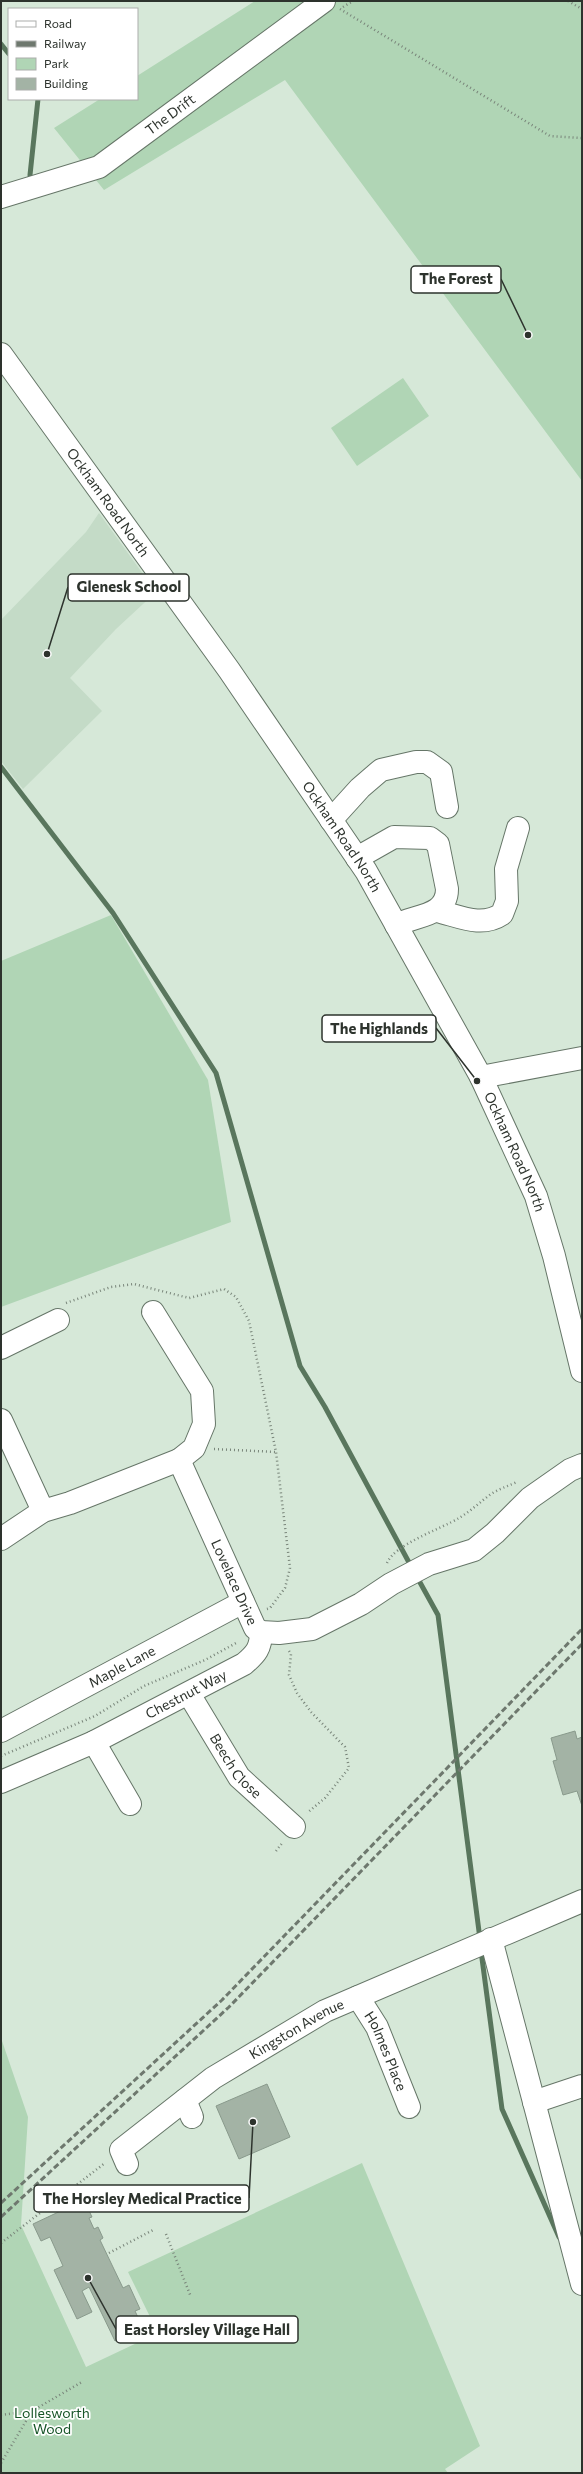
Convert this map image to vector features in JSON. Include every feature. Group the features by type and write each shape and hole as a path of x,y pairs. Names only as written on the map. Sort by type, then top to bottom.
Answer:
{"street":[{"name":"The Drift","path":"1,197 99,168 332,5"},
{"name":"Ockham Road North","path":"1,354 229,670 357,858 396,925 481,1077 536,1196 554,1256 582,1371"},
{"path":"331,820 360,788 381,770 416,762 427,762 441,772 448,807"},
{"path":"437,911 479,921 495,919 502,914 507,901 506,869 518,828"},
{"path":"357,858 394,838 434,840 438,844 448,889 448,896 443,906 437,911 396,925"},
{"path":"481,1077 582,1058"},
{"path":"1,1539 43,1511 70,1503 186,1454 204,1424 202,1391 153,1312"},
{"path":"1,1348 58,1320"},
{"path":"1,1420 43,1511"},
{"name":"Lovelace Drive","path":"186,1454 217,1539 254,1621 312,1629 361,1604 424,1566 474,1550 495,1533 530,1498 570,1470 582,1465"},
{"name":"Chestnut Way","path":"1,1782 94,1742 189,1694 244,1664 253,1656 261,1642 254,1621"},
{"name":"Maple Lane","path":"1,1731 254,1621"},
{"name":"Beech Close","path":"189,1694 239,1777 294,1827"},
{"path":"94,1742 130,1804"},
{"name":"Kingston Avenue","path":"124,2157 164,2124 188,2108 213,2078 325,2011 491,1939 582,1902"},
{"path":"491,1939 582,2284"},
{"name":"Holmes Place","path":"358,1997 377,2028 409,2106"},
{"path":"534,2102 582,2086"}],"path":[{"path":"568,1 582,9"},
{"path":"332,5 550,136 582,138"},
{"path":"1,1756 95,1716 144,1686 205,1660 236,1643 254,1621 270,1608 285,1588 290,1568 276,1452 259,1360 249,1320 236,1297 224,1289 189,1298 134,1284 111,1287 85,1296"},
{"path":"186,1454 276,1452"},
{"path":"392,1555 406,1545 473,1510 492,1494 523,1481"},
{"path":"254,1621 285,1645 291,1654 289,1675 297,1693 311,1712 345,1747 348,1757 349,1768 343,1778 294,1827 276,1851"},
{"path":"1,2243 124,2157"},
{"path":"109,2253 155,2229"},
{"path":"166,2234 191,2297"},
{"path":"1,2415 32,2411 82,2382"},
{"path":"1,2463 32,2411"}],"shaded area":[{"path":"99,513 156,592 116,629 70,678 102,711 23,789 1,761 1,620 86,532"}],"green space":[{"path":"255,1 582,1 582,481 285,80 104,190 54,128 98,100 138,100 138,75"},
{"path":"403,378 429,416 357,466 331,428"},
{"path":"111,915 208,1080 231,1222 1,1307 1,961"},
{"name":"Lollesworth Wood","path":"1,2038 28,2117 21,2225 86,2367 158,2333 128,2272 362,2163 480,2446 445,2469 448,2473 1,2473"}],"building":[{"path":"575,1731 577,1739 582,1737 582,1806 577,1791 563,1795 553,1761 557,1760 551,1738"},
{"path":"267,2084 290,2137 239,2159 216,2106"},
{"path":"84,2200 92,2217 89,2218 94,2229 98,2227 103,2238 100,2240 123,2288 129,2285 140,2309 135,2311 143,2328 115,2341 89,2287 82,2291 92,2312 77,2319 54,2270 63,2266 50,2237 41,2241 33,2224"}],"waterway":[{"path":"1,44 8,53"},
{"path":"30,175 38,100"},
{"path":"1,767 113,913 216,1073 300,1366 325,1407 412,1568"},
{"path":"417,1577 438,1615 480,1939"},
{"path":"481,1951 502,2109 559,2237"}],"railway":[{"path":"1,2203 222,2000 582,1629"},
{"path":"1,2217 229,2007 582,1644"}],"place":[{"name":"The Forest","path":"528,335"},
{"name":"Glenesk School","path":"47,654"},
{"name":"The Highlands","path":"477,1081"},
{"name":"The Horsley Medical Practice","path":"253,2122"},
{"name":"East Horsley Village Hall","path":"88,2278"}]}
